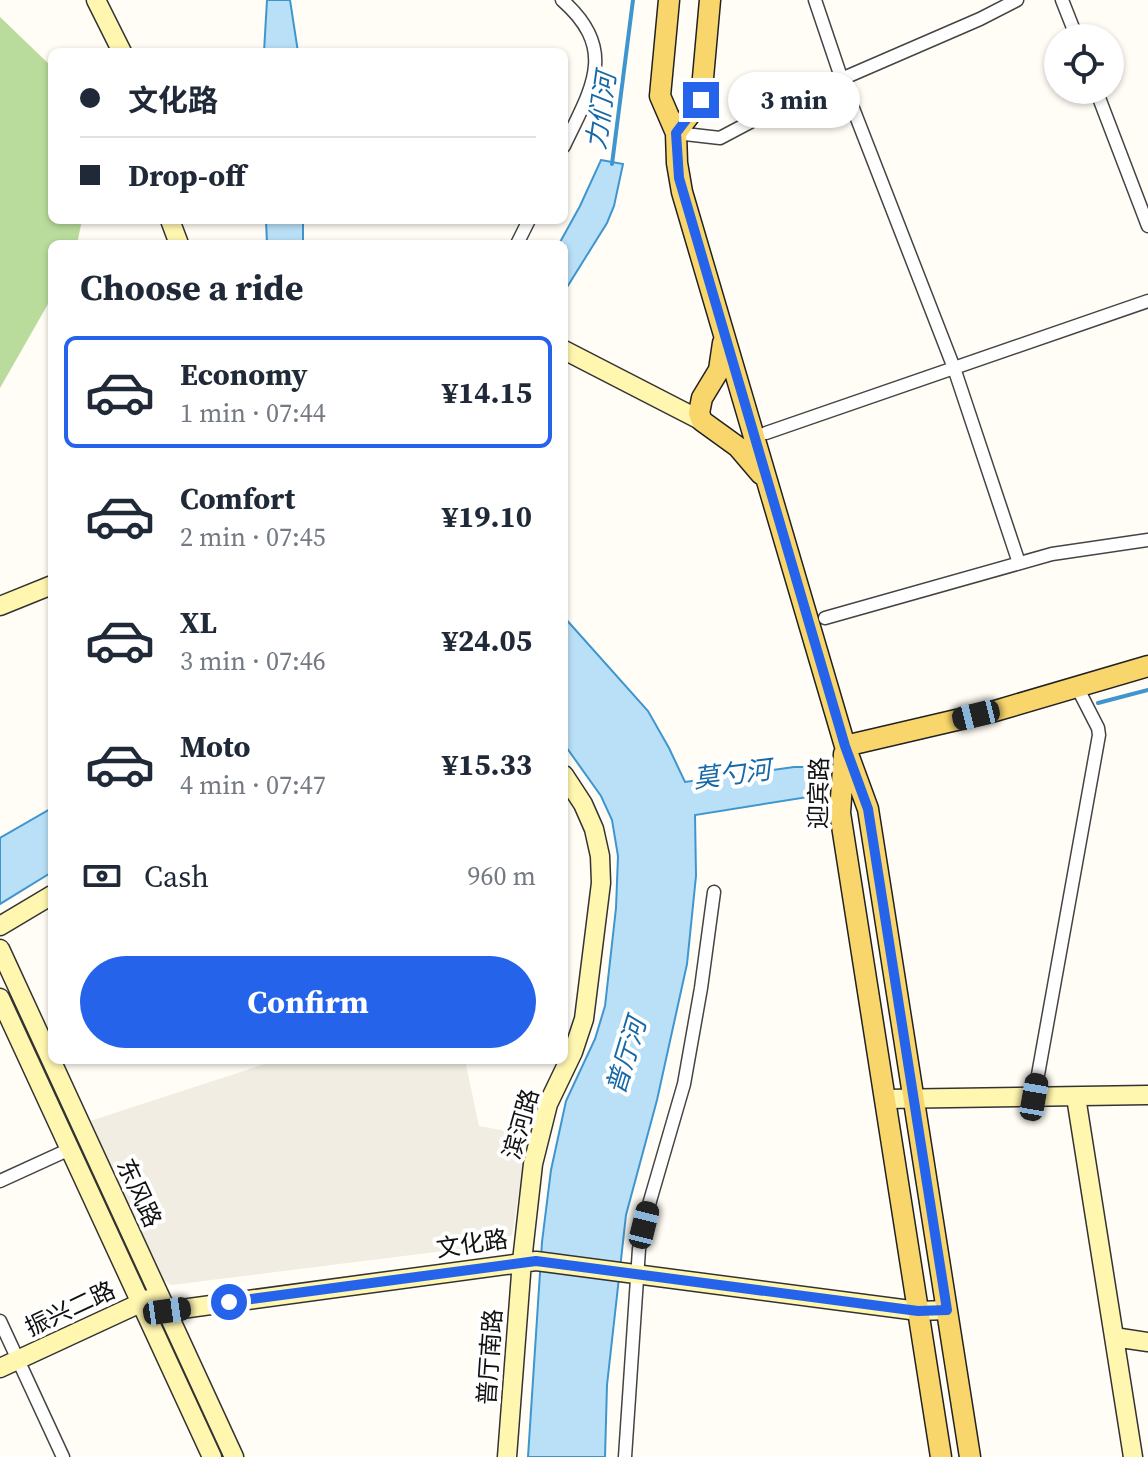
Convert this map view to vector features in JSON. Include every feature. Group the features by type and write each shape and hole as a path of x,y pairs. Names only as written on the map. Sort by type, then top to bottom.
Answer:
{"main road":[{"path":"96,0 120,48"},
{"path":"669,0 660,96 676,133 679,178 740,387 758,427 769,488 845,746 995,711 1148,666"},
{"path":"676,133 701,100 710,0"},
{"path":"702,421 699,406 721,362 721,323"},
{"path":"568,352 726,436 749,459 769,488"},
{"path":"674,406 691,404 718,384 740,387"},
{"path":"726,436 758,427"},
{"path":"0,606 48,587"},
{"name":"迎宾路","path":"845,746 868,809 970,1457"},
{"name":"迎宾路","path":"845,746 840,813 941,1457"},
{"name":"滨河路","path":"568,781 594,829 600,856 601,883 586,1008 568,1061"},
{"path":"0,926 48,897"},
{"name":"东风路","path":"0,949 48,1053"},
{"name":"东风路","path":"0,998 212,1457"},
{"name":"东风路","path":"53,1064 234,1457"},
{"name":"滨河路","path":"522,1261 531,1176 541,1127 566,1064"},
{"path":"885,1099 1148,1095"},
{"path":"1076,1097 1133,1457"},
{"name":"文化路","path":"144,1310 163,1303 522,1261 918,1311 947,1310"},
{"name":"普厅南路","path":"507,1457 522,1261"},
{"name":"振兴二路","path":"0,1368 144,1310"},
{"path":"1114,1337 1148,1342"}],"street":[{"path":"562,0 579,15 592,35 595,57 594,84 568,138"},
{"path":"815,0 842,80 954,368 1019,563"},
{"path":"676,133 720,138 786,103 1017,0"},
{"path":"1062,0 1071,24"},
{"path":"1101,104 1148,226"},
{"path":"758,427 954,368 1148,301"},
{"path":"825,618 1052,554 1148,540"},
{"path":"1034,1097 1099,735 1077,687"},
{"path":"625,1457 636,1274 650,1201 684,1084 714,892"},
{"path":"0,1181 70,1149"},
{"path":"0,1321 63,1457"}],"green space":[{"path":"0,17 48,63 48,224 81,224 78,240 48,240 48,304 0,388"}],"shaded area":[{"path":"265,1064 466,1064 479,1126 528,1135 512,1235 500,1244 171,1285 158,1277 90,1121"}],"water":[{"path":"267,0 290,0 297,48 264,48"},
{"path":"601,160 623,164 607,223 568,286 568,240 561,240"},
{"path":"266,224 303,224 303,240 267,240"},
{"name":"普厅河","path":"568,621 648,711 685,782 794,767 822,767 827,794 695,815 696,876 687,964 657,1100 626,1215 607,1385 605,1457 528,1457 542,1242 551,1170 566,1101 595,1039 605,1006 616,908 618,856 612,820 601,796 568,750"},
{"path":"48,810 48,874 0,904 0,838"}],"waterway":[{"name":"力们河","path":"612,164 633,0"},
{"name":"莫勺河","path":"1098,703 1148,690"}],"route":[{"path":"229,1302 536,1261 918,1311 947,1310 868,809 845,746 679,178 676,133 701,100"}]}
